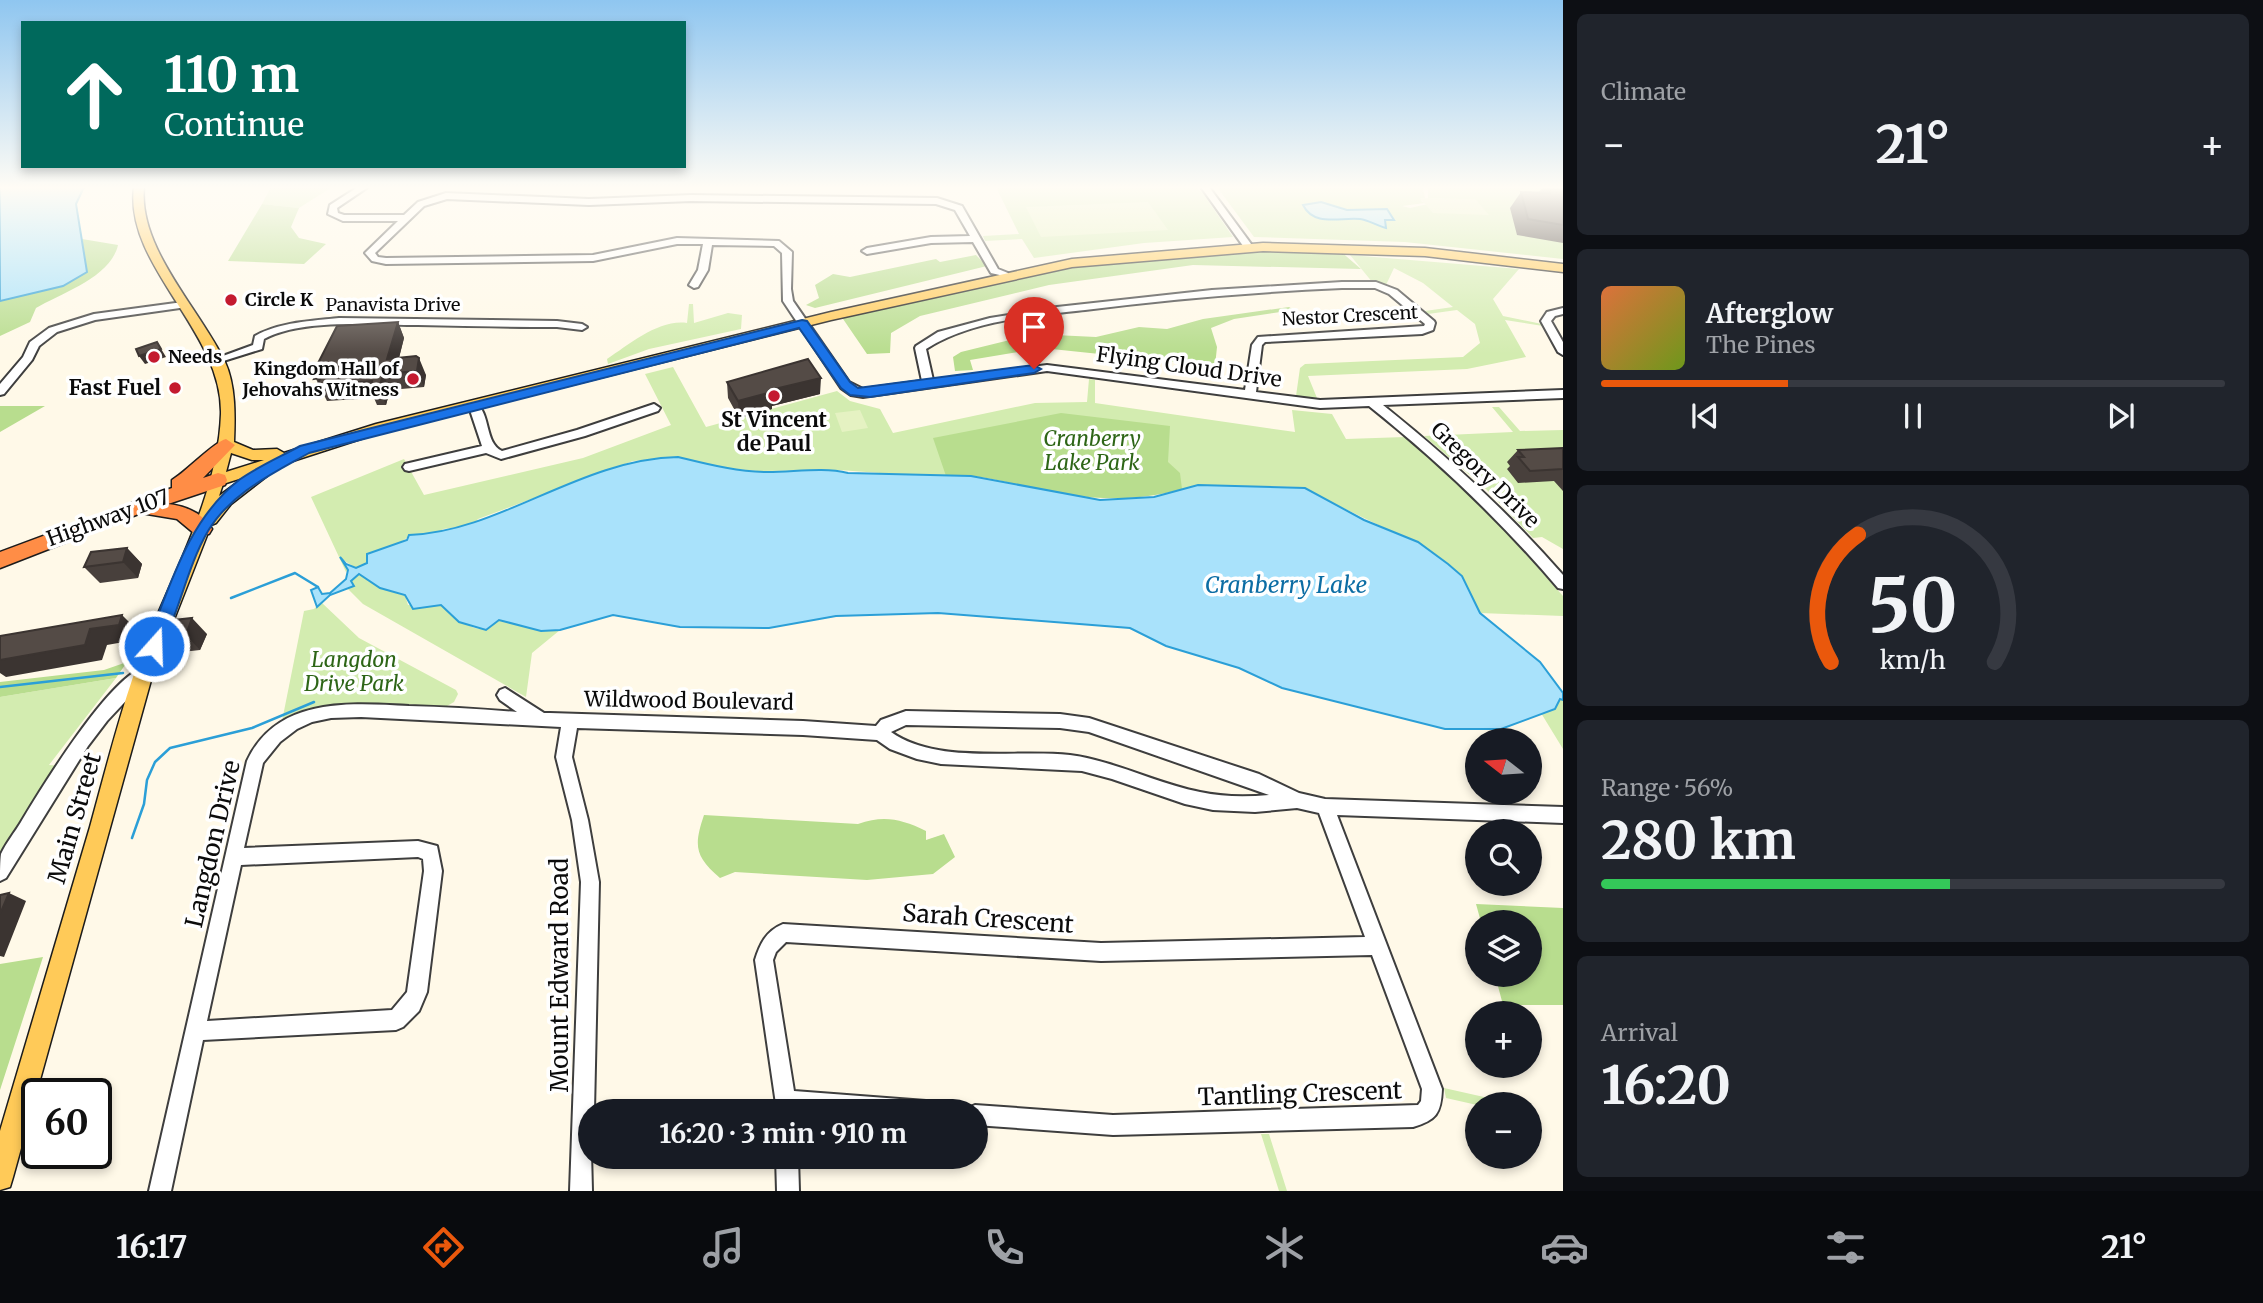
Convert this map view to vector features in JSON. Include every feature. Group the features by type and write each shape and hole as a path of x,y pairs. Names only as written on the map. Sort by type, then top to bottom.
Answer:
{"highway":[{"path":"140,506 195,475 226,445"},
{"name":"Highway 107","path":"0,560 140,506 218,480"},
{"path":"140,506 176,511 202,529"}],"main road":[{"name":"Main Street","path":"0,1177 144,673 202,529 226,445 228,405 217,360 149,243"},
{"path":"218,480 305,450 802,324 1005,275 1098,260 1249,248 1372,250 1473,257 1563,270"},
{"path":"226,445 260,455 305,450"},
{"path":"202,529 225,500 247,482 305,450"}],"street":[{"path":"378,243 372,249 372,258 386,261 584,258 614,255 664,243"},
{"path":"694,285 703,270 708,243"},
{"path":"772,243 785,247 787,252 787,296 802,324"},
{"path":"867,251 916,243"},
{"path":"976,243 994,271 1005,275"},
{"path":"1245,243 1249,248"},
{"name":"Nestor Crescent","path":"928,384 920,348 930,338 1002,319 1189,293 1376,285 1394,292 1430,323 1429,328 1422,331 1262,339 1257,345 1250,394"},
{"path":"0,391 28,358 34,344 53,330 94,317 183,305"},
{"path":"1563,311 1551,314 1546,321 1563,352"},
{"name":"Panavista Drive","path":"217,360 258,347 259,338 266,334 317,323 557,324 582,327"},
{"name":"Flying Cloud Drive","path":"802,324 845,385 855,392 870,393 1047,368 1309,403 1373,403 1563,394"},
{"name":"Gregory Drive","path":"1373,403 1475,487 1563,584"},
{"path":"475,407 489,448 501,455 534,448 653,408"},
{"path":"409,467 489,448"},
{"path":"0,872 106,711 144,673"},
{"name":"Wildwood Boulevard","path":"505,695 539,718 779,725 880,733 888,742 916,754 1096,766 1213,802 1248,804 1297,800"},
{"name":"Langdon Drive","path":"160,1191 255,761 270,740 301,720 320,713 348,710 539,718"},
{"name":"Wildwood Boulevard","path":"880,733 887,725 906,718 1060,721 1089,725 1259,782 1297,800 1325,807 1563,815"},
{"name":"Mount Edward Road","path":"570,721 564,757 580,820 590,882 581,1191"},
{"name":"Tantling Crescent","path":"988,1116 1113,1125 1413,1117 1425,1113 1431,1104 1432,1089 1325,807"},
{"path":"197,1031 396,1020 412,1004 417,992 433,871 431,852 418,849 235,857"},
{"name":"Sarah Crescent","path":"785,1099 764,960 769,946 783,933 1101,952 1378,946"},
{"path":"787,1169 788,1191"}],"green space":[{"path":"83,243 118,245 114,256 96,275 36,308 30,322 0,336 0,301 63,286 87,272"},
{"path":"239,243 326,244 304,264 228,261"},
{"path":"1024,243 1150,243 1144,243 1034,258"},
{"path":"1410,243 1563,243 1563,259"},
{"path":"1296,249 1339,250 1361,269 1193,265 1049,285 920,316 891,333 890,353 867,354 841,316 1061,266 1152,255"},
{"path":"976,255 987,266 815,308 806,305 819,298 815,285 833,274 850,277 936,259 940,262"},
{"path":"1350,255 1519,269 1493,299 1503,316 1543,326 1505,320 1526,357 1467,369 1308,376 1317,398 1296,396 1300,368 1305,364 1463,357 1480,343 1475,324 1457,310 1428,314 1425,311 1453,307 1423,283 1394,268 1386,285 1373,283"},
{"path":"689,304 693,304 694,323 728,313 742,315 741,329 649,349 608,364 607,359 645,334 666,325 687,323"},
{"path":"1289,307 1294,310 1234,319 1211,328 1217,347 1215,366 1042,348 970,360 973,370 955,371 953,357 961,352 1034,334 1096,337 1139,327 1167,329 1203,319"},
{"name":"Cranberry Lake Park","path":"673,367 706,427 837,391 850,401 880,409 893,433 1035,403 1087,402 1089,379 1095,380 1095,403 1295,432 1292,410 1332,414 1346,439 1405,437 1483,506 1563,596 1563,616 1480,613 1462,576 1428,549 1300,487 1198,485 1181,490 953,475 935,477 839,470 758,471 723,468 678,457 633,461 478,519 473,525 443,529 437,534 411,535 398,544 367,554 367,563 356,568 340,558 348,570 346,572 311,497 404,459 424,495 583,458 671,425 645,374"},
{"path":"0,406 45,406 0,432"},
{"path":"1492,407 1499,407 1520,431 1563,430 1563,549 1542,537 1533,538 1486,489 1424,436 1513,432"},
{"path":"860,410 868,428 842,432 835,413"},
{"path":"1061,413 1170,426 1168,462 1180,473 1182,489 1143,497 1086,497 997,480 946,476 933,438"},
{"path":"359,573 380,588 405,595 408,605 438,605 475,628 490,628 498,620 541,631 560,630 532,653 526,697 363,604 348,589 353,586 351,581"},
{"name":"Langdon Drive Park","path":"321,602 359,638 456,690 458,694 454,702 447,706 342,705 302,713 282,721 304,611 314,609"},
{"path":"127,662 116,678 0,697 0,682 104,670"},
{"path":"116,678 49,765 64,766 0,856 0,697"},
{"path":"1560,699 1563,700 1563,749 1541,713 1555,709"},
{"path":"704,815 858,824 892,820 926,831 926,840 944,834 955,857 933,874 867,880 735,872 720,878 705,863 698,850"},
{"path":"1476,904 1563,908 1563,1005 1542,1005 1542,1001 1502,1001 1498,987 1542,987 1542,910 1478,910"},
{"path":"43,957 0,1090 0,964"},
{"path":"1444,1088 1465,1093 1465,1102 1446,1098"},
{"path":"1261,1134 1269,1134 1287,1191 1279,1191"}],"water":[{"path":"0,243 82,243 87,272 63,286 0,301"},
{"name":"Cranberry Lake","path":"678,457 756,472 819,470 971,476 1100,500 1154,497 1198,485 1305,488 1364,520 1418,542 1448,564 1462,576 1480,613 1540,662 1563,693 1563,700 1560,699 1555,709 1504,728 1445,729 1282,688 1239,668 1166,646 1130,628 938,613 836,616 769,628 680,627 613,615 560,630 541,631 499,620 486,630 459,622 441,605 413,609 405,595 380,588 359,574 351,581 354,586 330,595 317,607 311,590 318,587 322,594 330,593 346,579 348,570 340,557 346,564 356,568 367,563 367,554 407,540 409,535 443,531 476,522 574,482 642,461"}],"building":[{"path":"398,322 387,359 416,356 419,358 417,371 383,374 379,389 370,389 372,381 318,385 320,378 314,379 317,373 313,373 337,326"},
{"path":"157,342 161,349 139,356 136,349"},
{"path":"808,359 821,378 738,401 727,382"},
{"path":"1563,448 1563,469 1530,471 1518,457 1524,457 1518,450"},
{"path":"127,548 123,562 84,567 91,552"},
{"path":"122,615 119,625 90,629 85,645 0,660 0,636"},
{"path":"192,618 186,635 158,638 165,621"},
{"path":"9,893 0,914 0,895"}],"waterway":[{"path":"231,598 295,573 318,587"},
{"path":"0,687 123,673"},
{"path":"132,838 144,804 147,780 155,762 170,748 252,728 314,702"}],"place":[{"name":"Circle K","path":"231,300"},
{"name":"Needs","path":"154,357"},
{"name":"Kingdom Hall of Jehovahs Witness","path":"413,379"},
{"name":"Fast Fuel","path":"175,388"},
{"name":"St Vincent de Paul","path":"774,396"}],"route":[{"path":"154,646 184,567 202,529 225,500 247,482 305,450 376,429 475,407 802,324 845,385 855,392 870,393 1034,369"}]}
